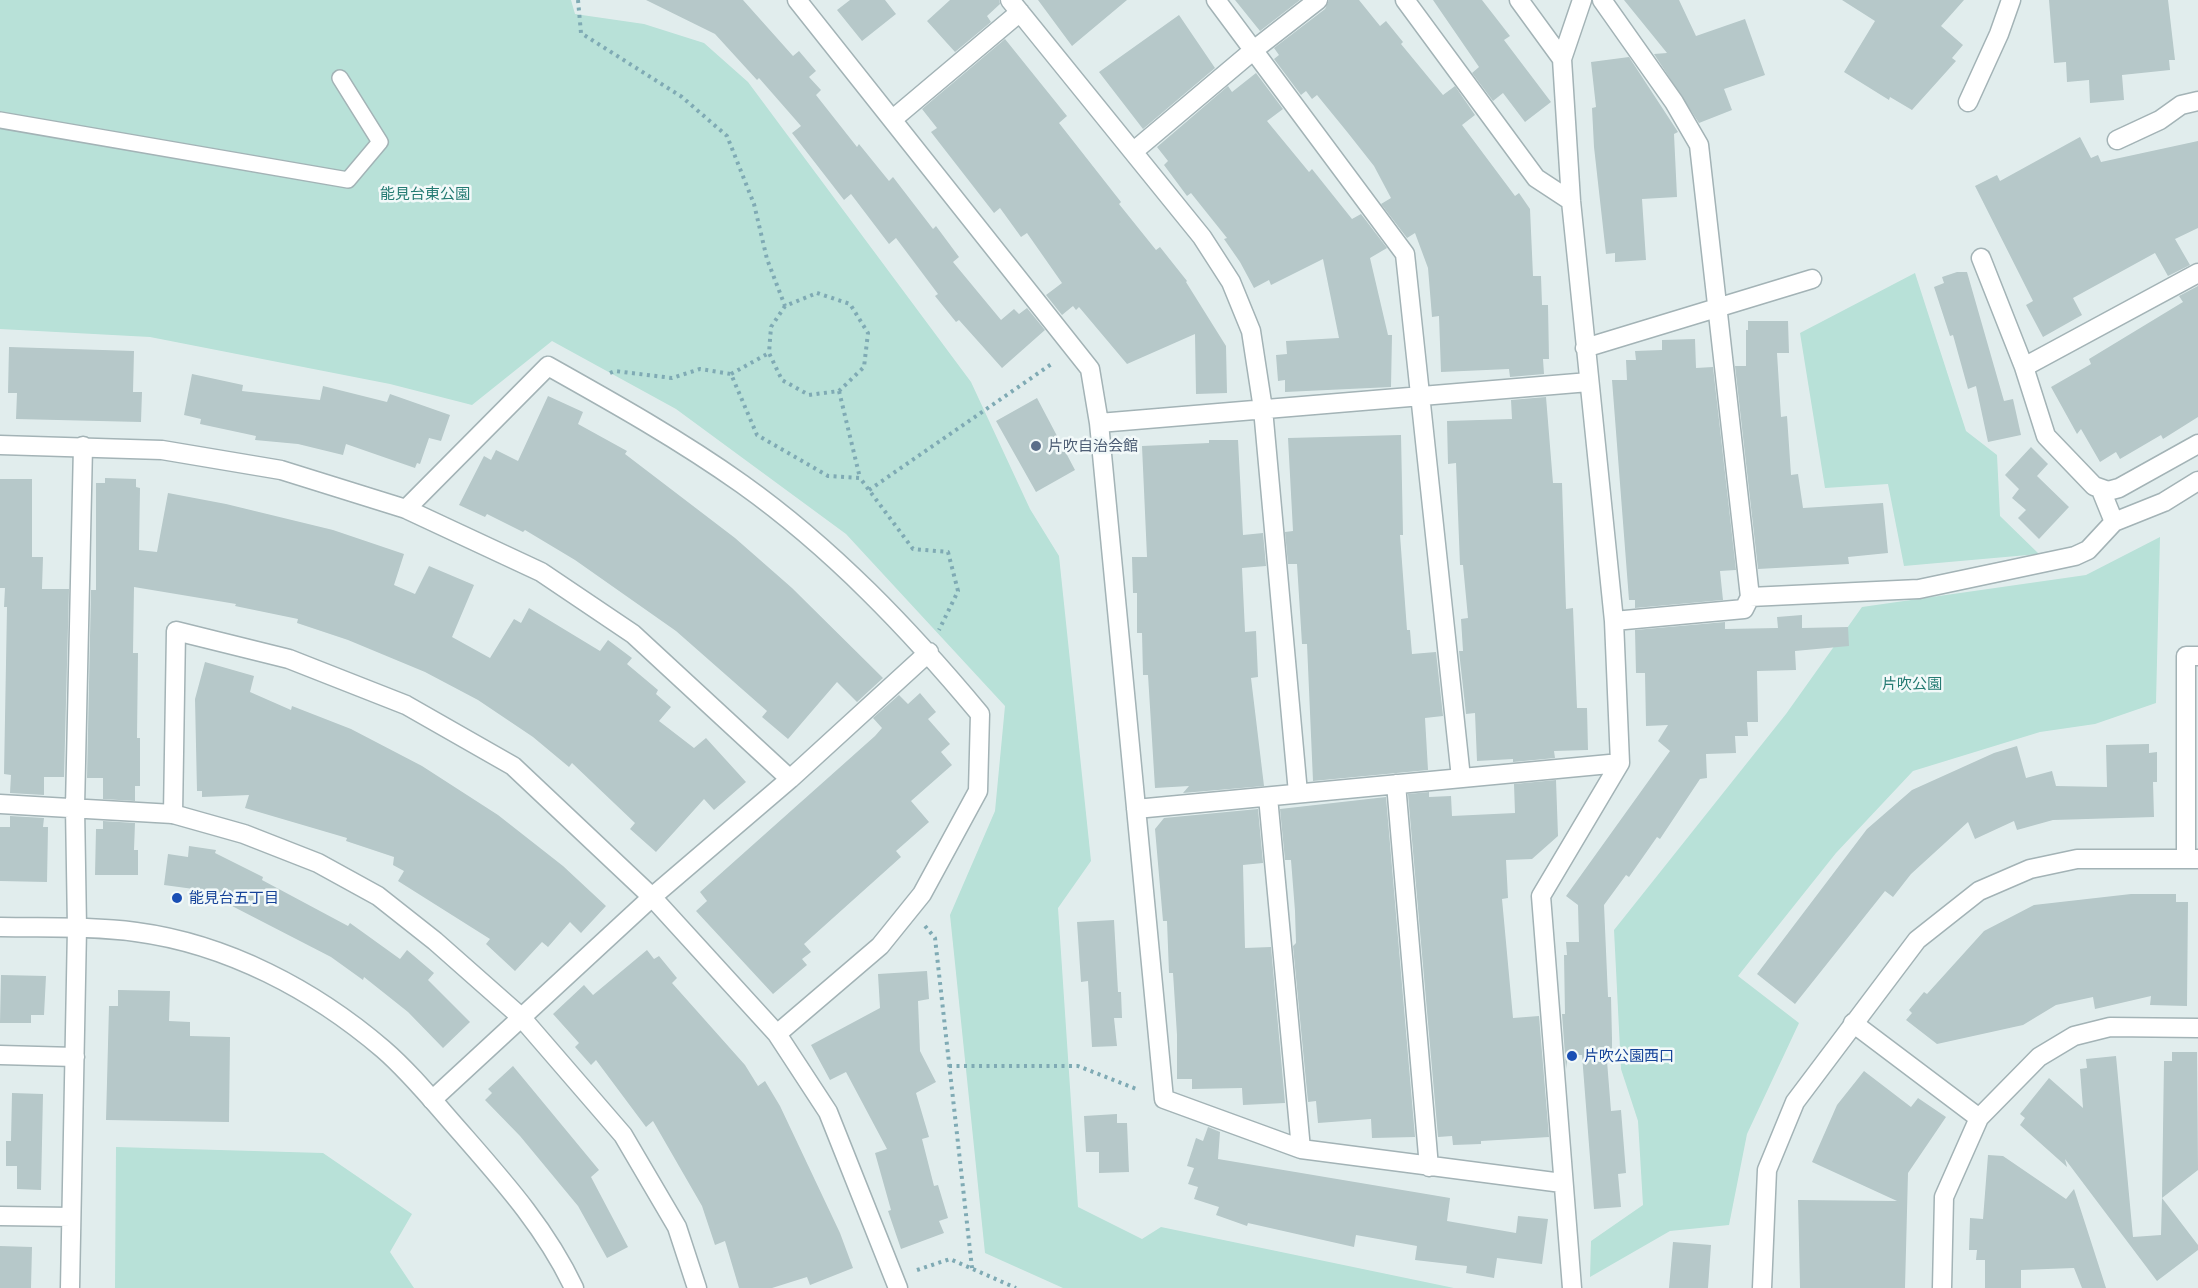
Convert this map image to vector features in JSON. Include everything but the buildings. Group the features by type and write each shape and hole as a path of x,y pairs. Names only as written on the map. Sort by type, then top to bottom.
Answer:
{"street":[{"path":"797,0 1090,369 1099,423 1164,1099 1301,1149 1562,1183"},
{"path":"1216,0 1255,49 1406,254 1423,397 1461,778"},
{"path":"1134,151 1255,49 1318,0"},
{"path":"1405,0 1536,178 1571,201"},
{"path":"1519,0 1562,59"},
{"path":"1572,1288 1541,896 1620,763 1614,621 1571,201 1562,59 1582,0"},
{"path":"1602,0 1674,102 1699,145 1715,308 1750,597 1744,609 1614,621"},
{"path":"1968,102 1999,34 2011,0"},
{"path":"893,119 1015,6 1202,237 1232,282 1251,331 1263,410 1298,793"},
{"path":"2117,140 2160,120 2181,105 2198,101"},
{"path":"1982,258 2024,367 2046,436 2094,486 2101,490 2119,488 2198,444"},
{"path":"2024,367 2198,273"},
{"path":"1585,348 1812,279"},
{"path":"406,509 548,366 656,427 743,485 847,570 929,652 980,714 978,791 922,894 880,946 777,1034"},
{"path":"1099,423 1589,382"},
{"path":"0,445 162,450 281,470 406,509 541,572 633,634 790,779"},
{"path":"70,1288 77,928 75,807 83,446"},
{"path":"1750,597 1919,589 2075,556 2088,550 2114,522 2164,502 2198,481"},
{"path":"2101,490 2114,522"},
{"path":"173,814 176,631 289,659 406,705 513,766 652,897 777,1034 828,1112 896,1283"},
{"path":"432,1100 652,897 790,779 929,652"},
{"path":"1762,1288 1767,1170 1795,1102 1852,1023 1917,940 1979,891 2030,869 2077,859 2192,859 2186,656 2198,656"},
{"path":"1136,809 1620,763"},
{"path":"1396,784 1429,1167"},
{"path":"1268,797 1301,1149"},
{"path":"0,804 173,814 244,834 318,863 378,896 435,941 521,1017 623,1136 677,1227 697,1288"},
{"path":"0,927 77,928 136,932 202,947 267,973 331,1008 384,1050 432,1100 522,1202 560,1257 574,1288"},
{"path":"1852,1023 1979,1118"},
{"path":"1942,1288 1944,1197 1979,1118 2039,1057 2074,1036 2110,1027 2198,1028"},
{"path":"0,1055 75,1057"},
{"path":"0,1216 71,1217"}],"lane":[{"path":"0,120 348,180 380,142 340,78"}],"path":[{"path":"578,0 580,33 682,97 727,136 754,204 767,259 785,306"},
{"path":"817,293 850,304 868,333 867,344 864,367 840,392 809,395 782,380 769,353 771,327 785,306 817,293"},
{"path":"869,490 987,411 1073,348"},
{"path":"586,388 615,370 672,378 700,369 731,374 769,353"},
{"path":"731,374 757,435 828,476 860,478"},
{"path":"840,392 860,478 913,549 948,552 958,591 929,652"},
{"path":"910,908 935,938 972,1268"},
{"path":"950,1066 1078,1066 1164,1099"},
{"path":"896,1283 950,1259 1016,1288"}],"green space":[{"name":"能見台東公園","path":"0,0 571,0 575,14 644,24 704,43 748,82 971,382 1030,509 1059,556 1091,861 1058,908 1078,1207 1142,1239 1161,1227 1454,1288 1063,1288 985,1253 950,915 995,811 1005,706 846,534 676,409 552,341 472,405 390,384 150,337 0,329"},
{"path":"1915,273 1966,431 1997,455 2000,516 2039,554 1904,566 1888,484 1825,488 1800,333"},
{"name":"片吹公園","path":"2160,537 2156,703 2095,724 2040,732 1913,771 1836,853 1738,976 1799,1023 1747,1134 1729,1225 1670,1231 1590,1277 1591,1241 1643,1205 1638,1121 1621,1069 1614,930 1786,714 1862,607 2086,575"},
{"path":"116,1147 323,1153 412,1214 390,1252 414,1288 115,1288"}],"place":[{"name":"片吹自治会館","path":"1036,446"},
{"name":"能見台五丁目","path":"177,898"},
{"name":"片吹公園西口","path":"1572,1056"}]}
